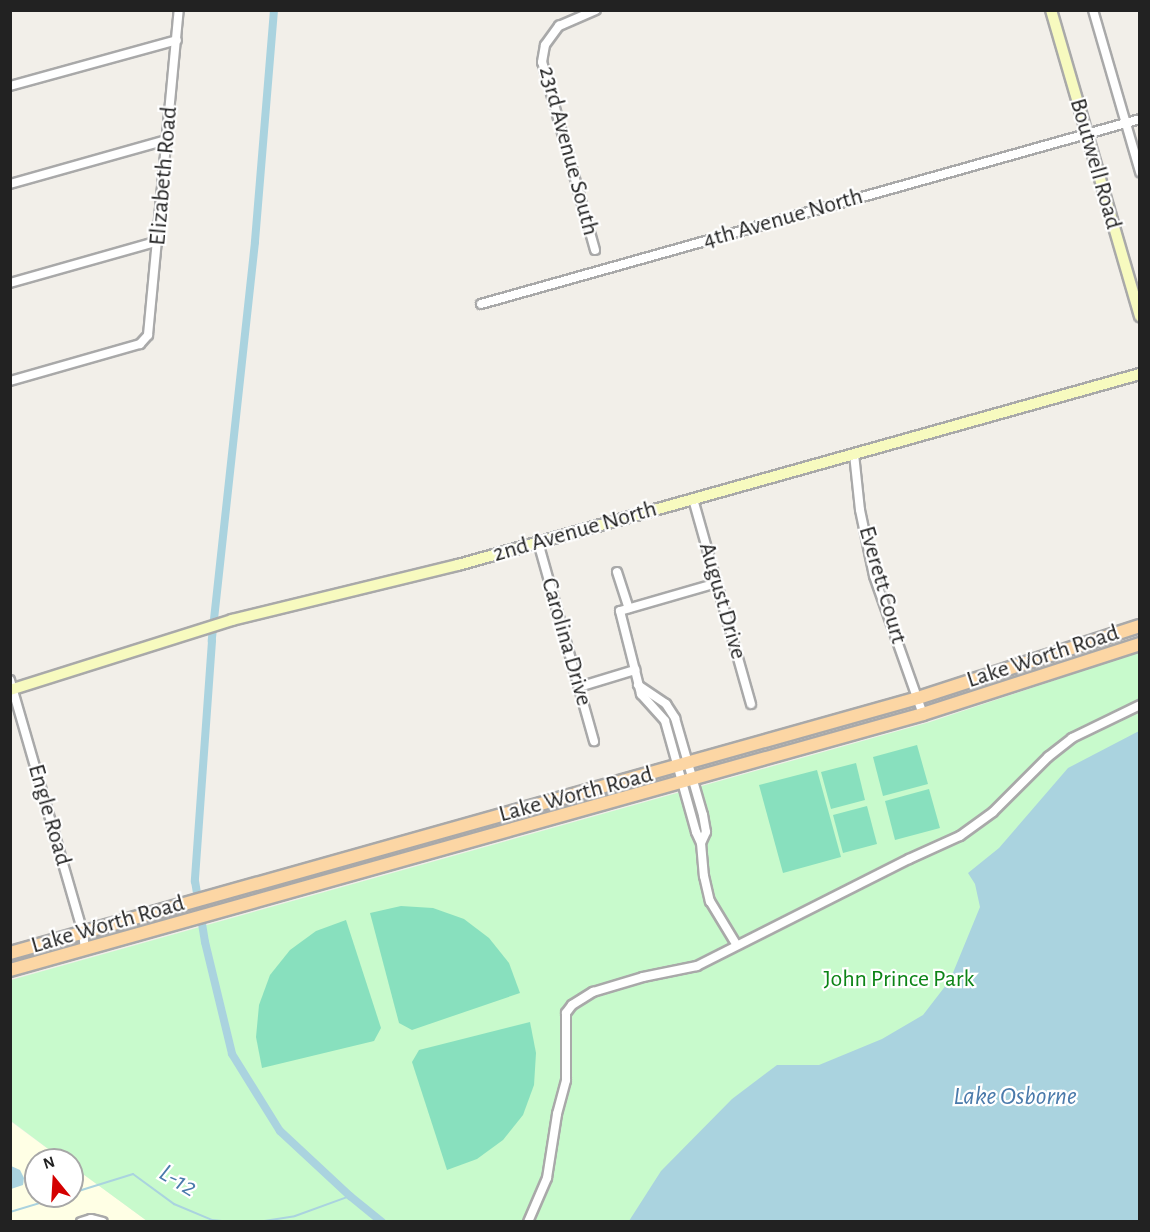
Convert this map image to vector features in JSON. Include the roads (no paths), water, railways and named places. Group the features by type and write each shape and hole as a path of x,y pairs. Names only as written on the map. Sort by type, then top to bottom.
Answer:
{"main road":[{"name":"Lake Worth Road","path":"10,953 918,698 1140,627"},
{"name":"Lake Worth Road","path":"10,970 923,714 1140,644"},
{"path":"280,894 294,884 332,870 345,858"}],"street":[{"name":"Elizabeth Road","path":"10,381 140,344 144,340 149,329 179,10"},
{"name":"23rd Avenue South","path":"595,250 542,62 545,45 559,26 596,10"},
{"name":"Boutwell Road","path":"1051,10 1140,316"},
{"path":"1093,10 1140,172"},
{"path":"10,86 177,39"},
{"name":"4th Avenue North","path":"480,304 1140,119"},
{"path":"10,184 167,140"},
{"path":"10,283 158,241"},
{"name":"2nd Avenue North","path":"11,687 232,620 538,542 1140,374"},
{"name":"Everett Court","path":"854,454 860,510 874,576 923,714"},
{"name":"August Drive","path":"693,499 751,704"},
{"name":"Carolina Drive","path":"538,542 594,741"},
{"path":"617,572 629,608"},
{"path":"717,583 620,611 641,694 665,722 683,765 701,843 704,876 710,901 736,944"},
{"path":"579,687 635,670"},
{"name":"Engle Road","path":"11,687 83,933 85,949"},
{"path":"528,1221 547,1178 557,1114 566,1080 566,1013 580,999 593,992 642,977 697,966 736,944 960,836 993,812 1048,757 1072,738 1140,705"},
{"path":"683,765 706,832 701,843"},
{"path":"81,1221 92,1219 103,1221"}],"water":[{"name":"Lake Osborne","path":"1139,731 1139,1221 629,1221 661,1171 732,1099 777,1065 819,1065 882,1039 923,1015 950,980 980,907 975,884 968,873 999,848 1068,768"},
{"path":"11,1166 20,1170 24,1178 23,1185 11,1189"}],"waterway":[{"path":"274,10 255,242 212,641 195,881 205,942 232,1054 280,1131 350,1196 382,1222"},
{"name":"L-12","path":"84,1189 133,1174 174,1204 212,1220 232,1222"},
{"name":"L-12","path":"258,1222 295,1216 350,1196"},
{"name":"L-12","path":"10,1212 24,1208"}],"park label":[{"name":"John Prince Park","path":"899,980"}]}
